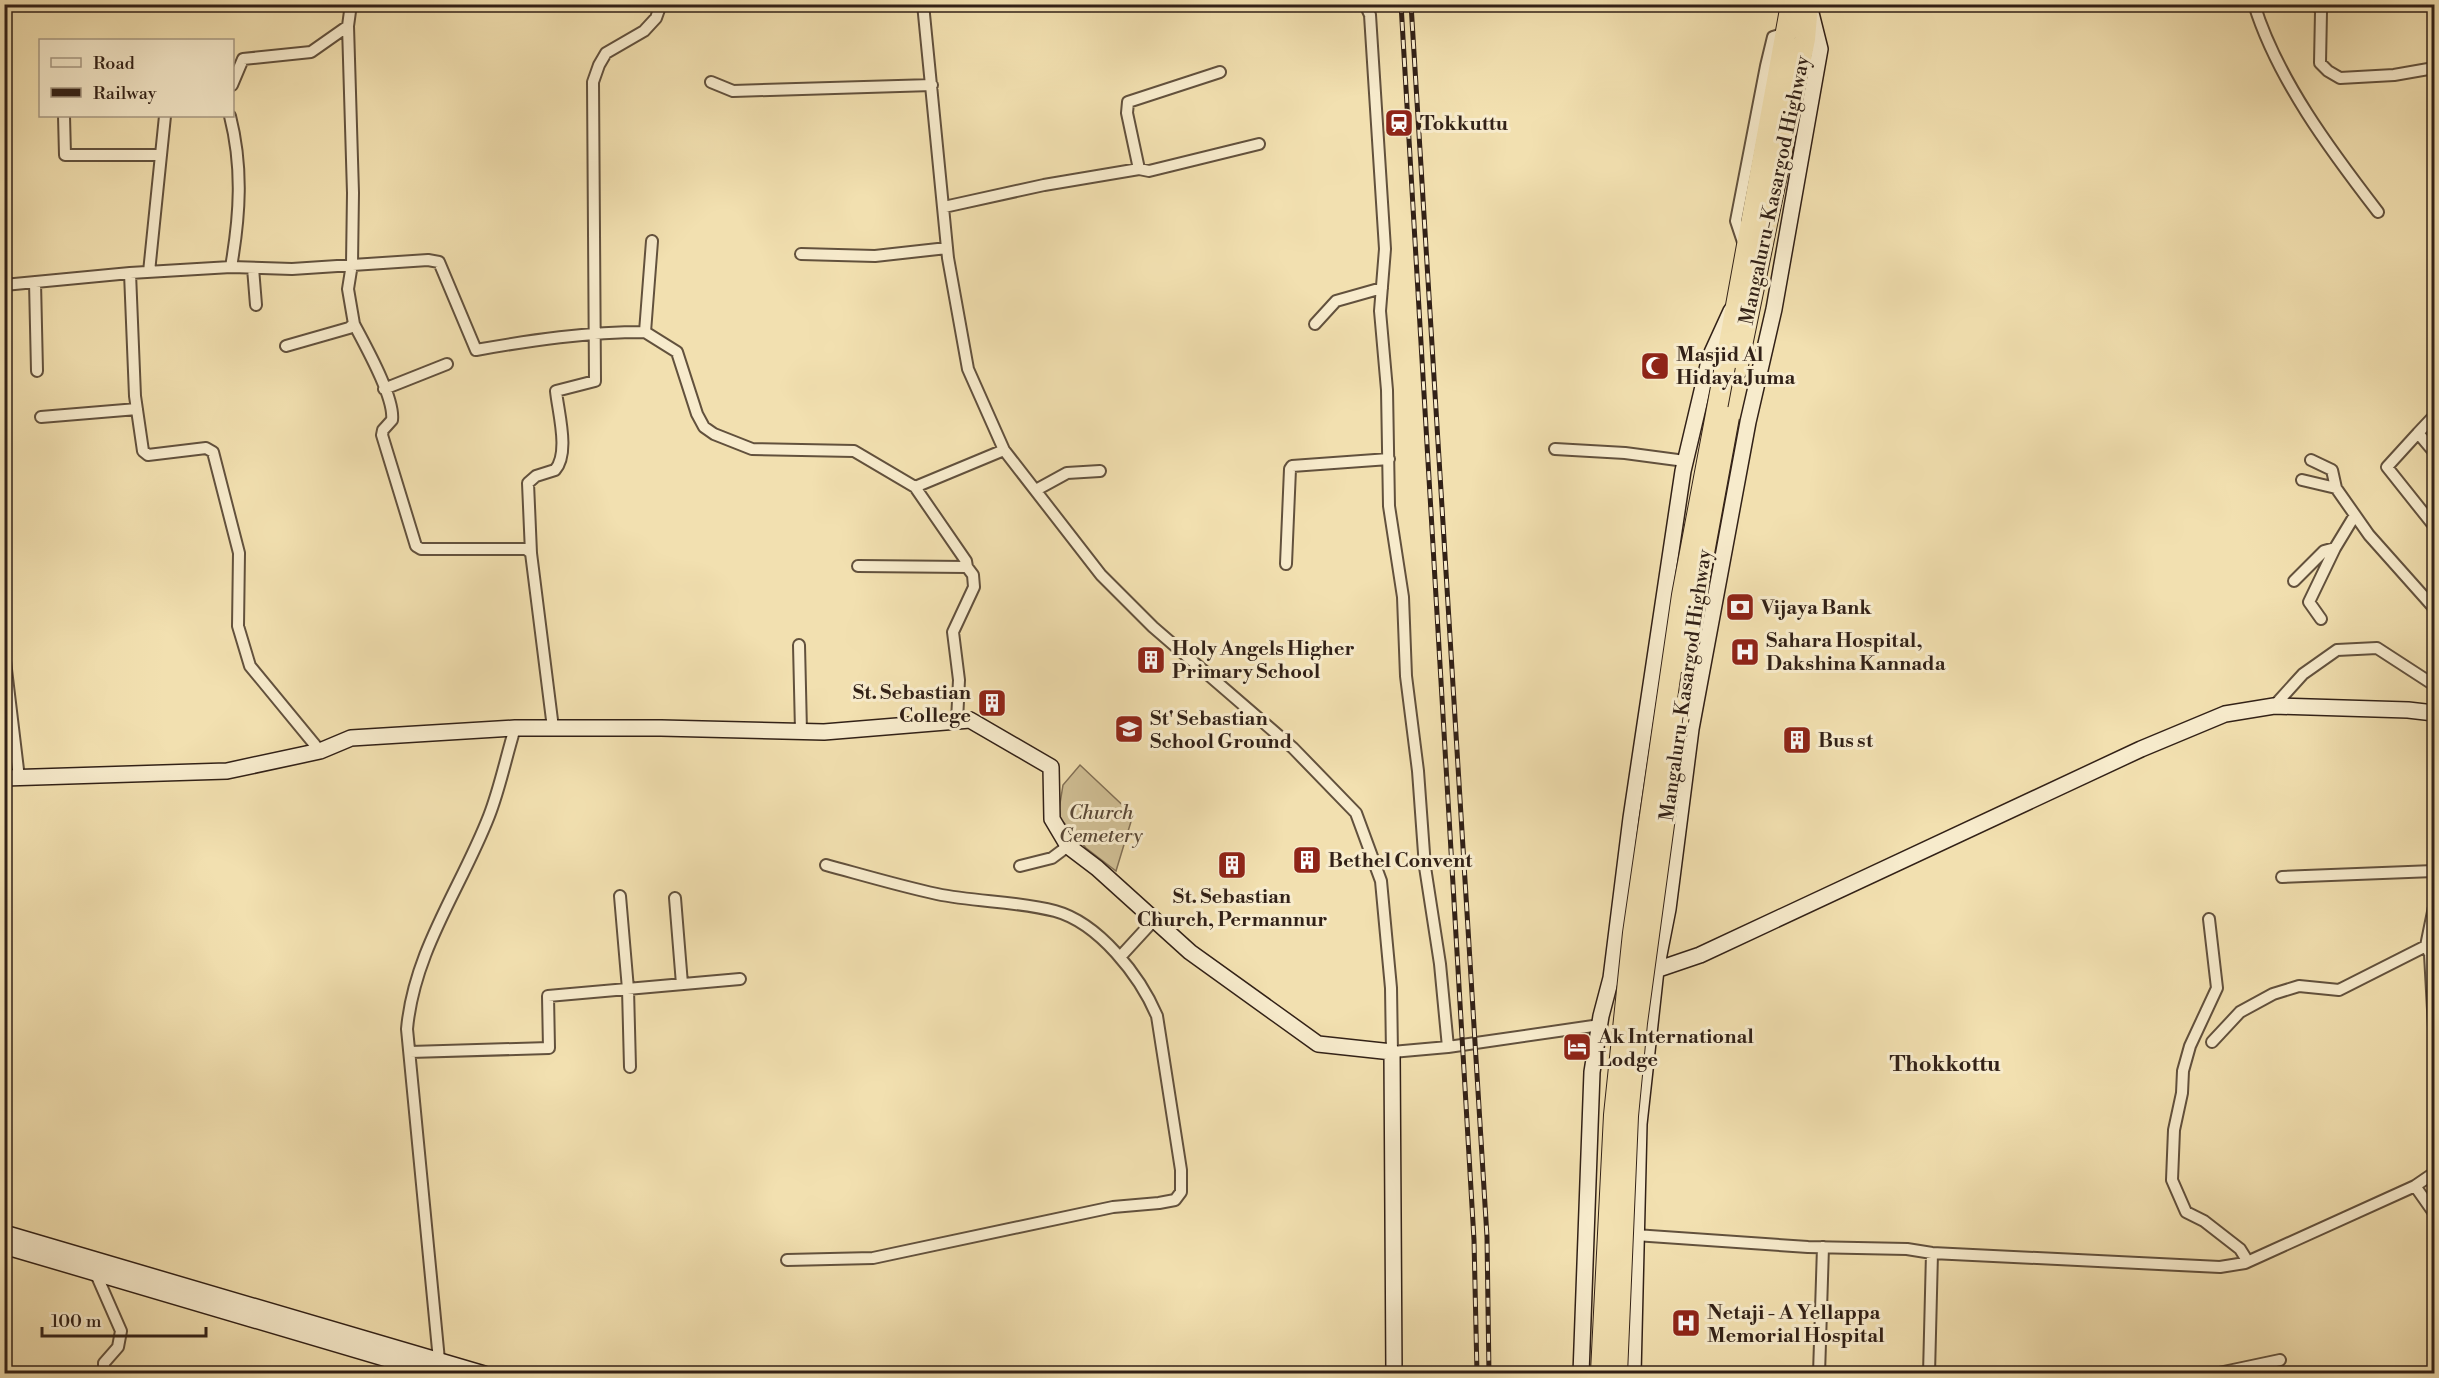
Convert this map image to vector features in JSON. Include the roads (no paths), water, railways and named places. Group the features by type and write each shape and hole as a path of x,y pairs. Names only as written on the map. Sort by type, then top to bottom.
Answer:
{"highway":[{"name":"Mangaluru-Kasargod Highway","path":"1731,368 1736,303 1791,4"},
{"name":"Mangaluru-Kasargod Highway","path":"1607,1373 1614,1115 1632,944 1682,595 1801,59 1809,4"}],"street":[{"path":"351,4 348,26 353,193 352,264 348,289 354,324 370,350 391,405 393,416 382,435 392,470 418,548 526,549 531,553"},
{"path":"553,728 531,553 528,483 536,476 555,470 559,465 562,442 556,391 595,381 593,82 606,53 644,31 656,18 661,4"},
{"path":"923,4 947,248 968,369 1004,450 1101,575 1153,627 1293,747 1356,813 1382,881 1391,988 1394,1374"},
{"path":"1365,4 1370,15 1385,249 1380,311 1387,390 1389,506 1403,597 1406,676 1418,771 1425,867 1440,964 1448,1047"},
{"path":"1633,1374 1639,1124 1656,970 1668,909 1691,729 1748,422 1774,309 1820,49 1809,4"},
{"path":"2254,4 2264,36 2326,145 2378,212"},
{"path":"2318,4 2321,12 2320,63 2340,78 2394,75 2434,68"},
{"path":"234,80 243,59 311,52 348,26"},
{"path":"1139,169 1127,113 1128,102 1220,72"},
{"path":"711,82 733,91 932,84"},
{"path":"64,117 65,155 160,155"},
{"path":"148,272 165,117"},
{"path":"230,117 237,144 239,218 231,267"},
{"path":"944,207 1044,185 1139,169 1149,171 1259,144"},
{"path":"645,332 652,242"},
{"path":"801,254 875,256 947,248"},
{"path":"4,285 130,273 231,267 292,269 428,260 439,262 476,350 596,332 645,332 677,352 697,414 704,427 714,434 752,449 854,451 915,487 966,561 973,575 974,587 953,632 959,680 957,721"},
{"path":"253,268 256,305"},
{"path":"130,273 137,409 143,451 148,455 206,448 213,452 239,553 238,626 250,666 320,751"},
{"path":"35,282 37,371"},
{"path":"1315,324 1336,301 1382,288"},
{"path":"1581,1374 1588,1130 1592,1072 1611,978 1631,818 1685,461 1710,357 1736,303"},
{"path":"286,346 349,328 354,324"},
{"path":"384,389 447,364"},
{"path":"41,417 137,409"},
{"path":"2434,416 2387,467 2434,526"},
{"path":"2418,433 2434,452"},
{"path":"1554,449 1625,453 1685,461"},
{"path":"915,487 1004,450"},
{"path":"1286,564 1290,469 1292,466 1389,459"},
{"path":"2311,460 2331,470 2336,488 2369,535 2434,608"},
{"path":"1036,490 1067,473 1100,471"},
{"path":"2302,480 2336,488"},
{"path":"2321,619 2309,602 2335,548 2355,515"},
{"path":"2294,581 2324,551 2335,548"},
{"path":"858,566 967,567"},
{"path":"799,645 801,731"},
{"path":"2274,706 2303,674 2337,650 2377,648 2434,685"},
{"path":"5,661 12,778 227,771 320,751 351,738 515,728 824,732 970,720 1051,767 1052,819 1068,846 1097,868 1190,952 1318,1044 1392,1052 1448,1047 1600,1024"},
{"path":"1611,978 1656,970 1700,955 2225,714 2274,706 2408,710 2434,713"},
{"path":"436,1370 407,1029 409,1007 429,942 489,816 515,728"},
{"path":"1020,866 1052,858 1068,846"},
{"path":"787,1260 873,1258 1113,1207 1175,1200 1181,1192 1181,1170 1157,1016 1149,997 1120,957 1082,922 1055,911 938,894 826,865"},
{"path":"2282,877 2434,871"},
{"path":"620,896 628,989 630,1067"},
{"path":"675,898 682,984"},
{"path":"2434,907 2426,946 2430,954 2434,1028"},
{"path":"2209,919 2217,988 2190,1046 2183,1071 2182,1093 2174,1130 2172,1180 2186,1212 2204,1221 2240,1249 2246,1263"},
{"path":"1120,957 1155,920"},
{"path":"2212,1042 2240,1012 2273,994 2299,986 2339,990 2426,946"},
{"path":"410,1052 549,1048 548,996 740,979"},
{"path":"1635,1235 2220,1267 2246,1263 2415,1186 2434,1173"},
{"path":"2415,1186 2434,1213"},
{"path":"4,1233 436,1370"},
{"path":"4,1246 436,1370 484,1374"},
{"path":"1819,1374 1823,1247"},
{"path":"1929,1374 1932,1253"},
{"path":"96,1274 121,1331 118,1347 104,1364 104,1374"},
{"path":"2214,1374 2280,1360"},
{"path":"20,1374 32,1374"}],"railway":[{"path":"1401,4 1474,1240 1477,1374"},
{"path":"1411,4 1487,1237 1489,1374"}],"place":[{"name":"Tokkuttu","path":"1399,123"},
{"name":"Masjid Al Hidaya Juma","path":"1655,366"},
{"name":"Vijaya Bank","path":"1740,607"},
{"name":"Sahara Hospital, Dakshina Kannada","path":"1745,652"},
{"name":"Holy Angels Higher Primary School","path":"1151,660"},
{"name":"St. Sebastian College","path":"992,703"},
{"name":"St' Sebastian School Ground","path":"1129,729"},
{"name":"Bus st","path":"1797,740"},
{"name":"Bethel Convent","path":"1307,860"},
{"name":"St. Sebastian Church, Permannur","path":"1232,865"},
{"name":"Ak International Lodge","path":"1577,1047"},
{"name":"Netaji - A Yellappa Memorial Hospital","path":"1686,1323"}],"district":[{"name":"Thokkottu","path":"1945,1063"}],"park label":[{"name":"Church Cemetery","path":"1101,824"}]}
